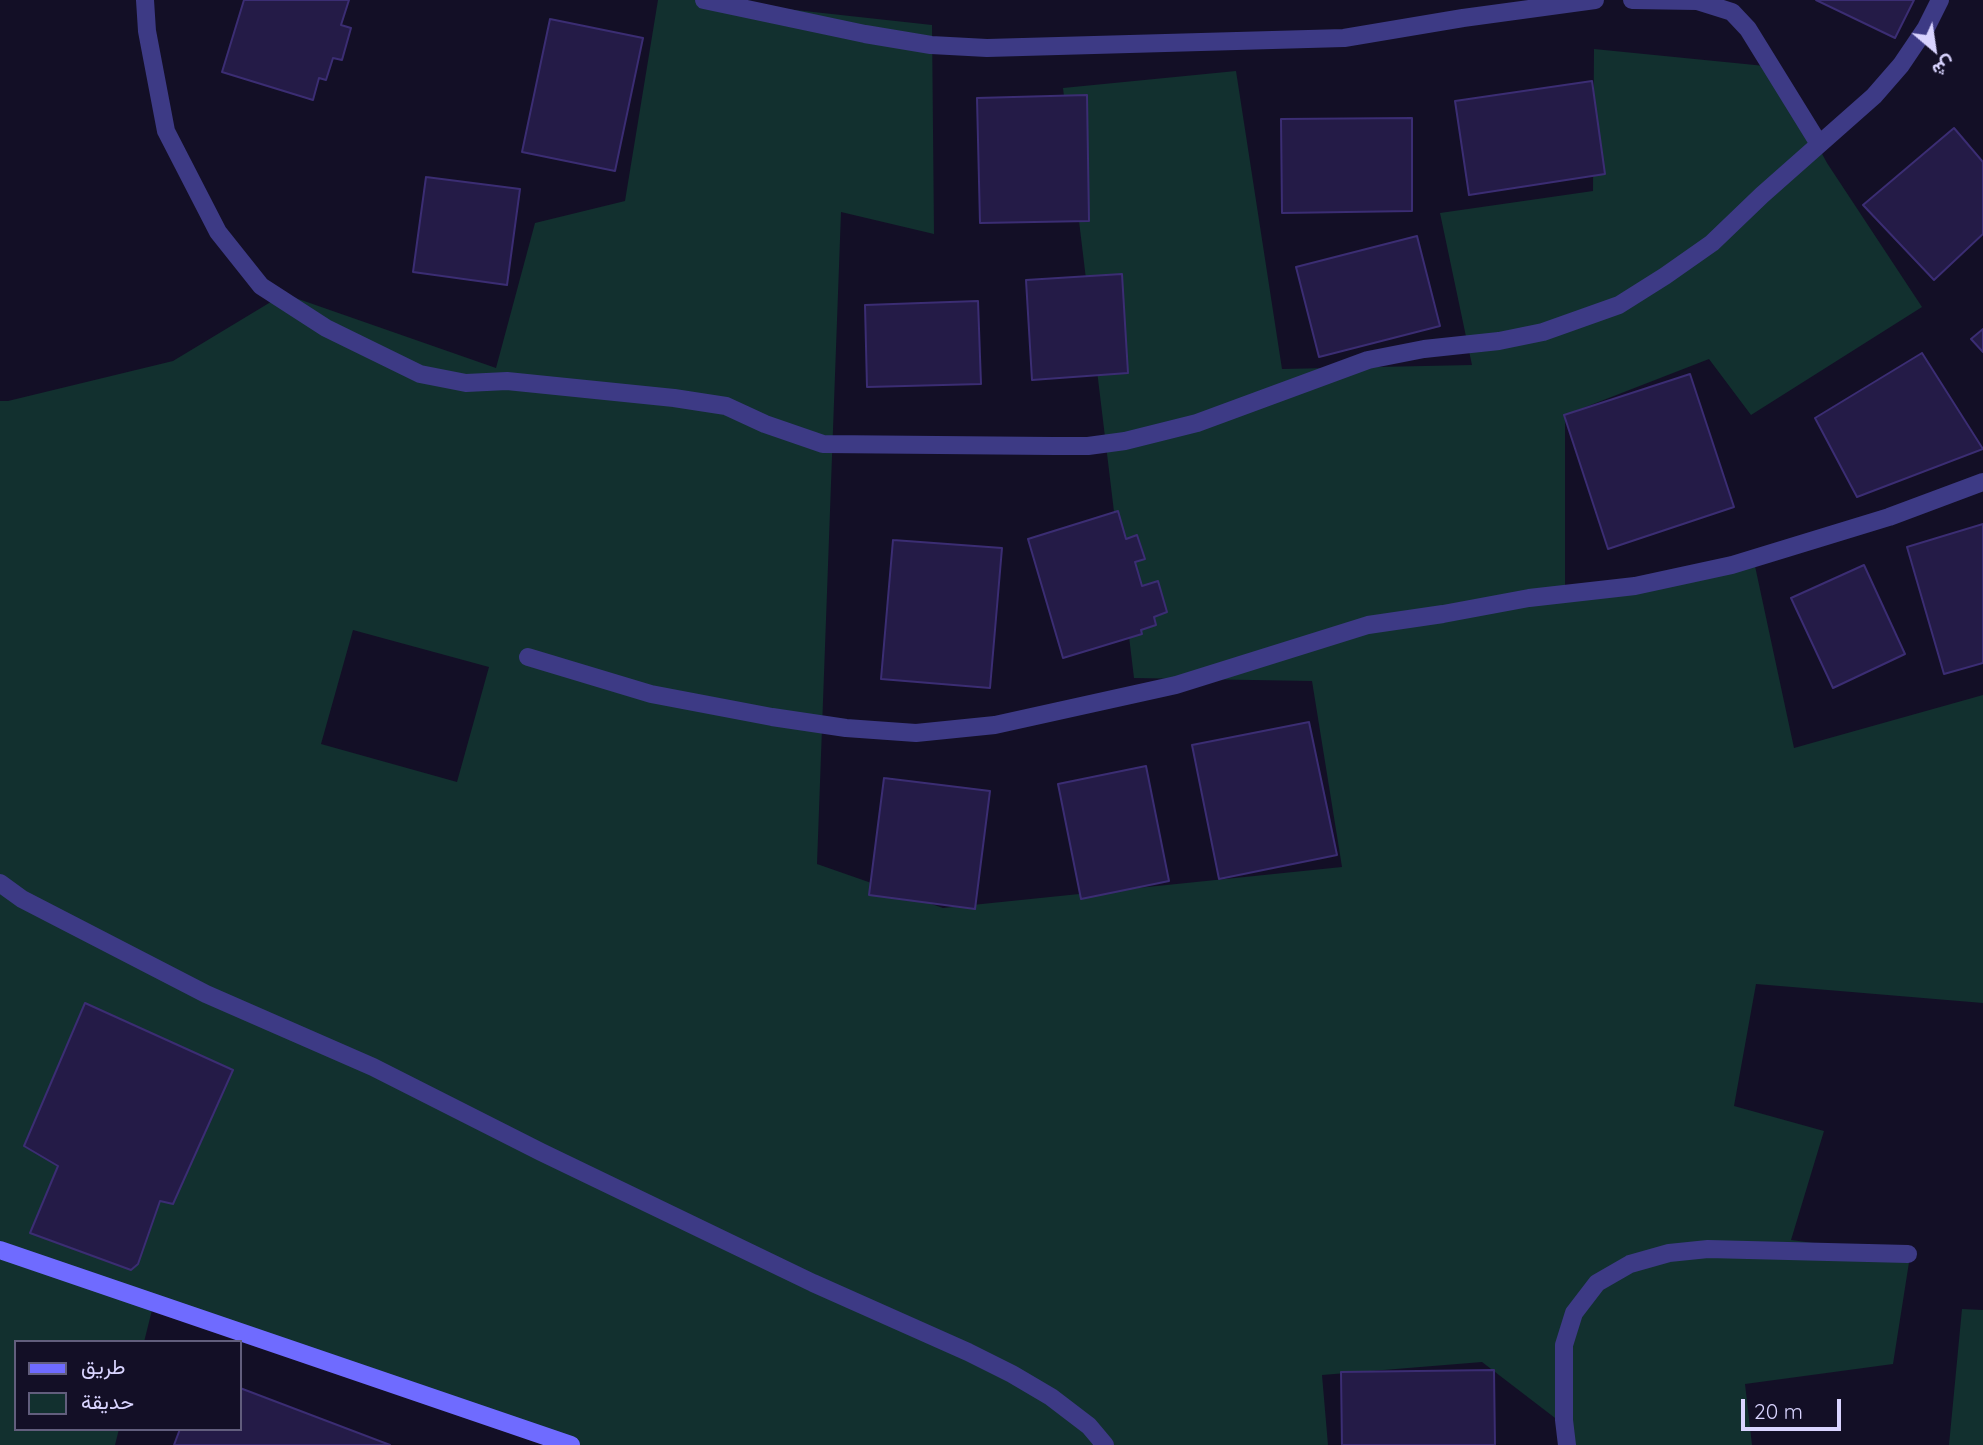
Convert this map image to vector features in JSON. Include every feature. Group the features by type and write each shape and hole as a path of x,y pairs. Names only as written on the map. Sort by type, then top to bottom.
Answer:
{"street":[{"path":"145,0 147,31 166,131 218,232 261,286 326,328 420,374 466,383 507,381 726,406 765,424 823,444 1053,446 1088,446 1125,441 1197,423 1368,359 1424,349 1499,341 1543,332 1619,305 1712,243 1874,96 1901,65 1926,28 1940,0"},
{"path":"704,0 865,34 931,45 987,48 1344,38 1595,0"},
{"path":"1632,0 1697,1 1732,12 1748,29 1819,144"},
{"path":"527,657 651,694 846,728 916,733 995,725 1176,685 1368,625 1529,598 1634,586 1732,565 1889,517 1983,482"},
{"path":"0,883 22,899 206,994 373,1067 541,1152 1012,1374 1051,1397 1089,1426 1105,1445"},
{"path":"1567,1445 1564,1420 1564,1345 1574,1313 1597,1283 1630,1264 1669,1253 1708,1249 1908,1254"},
{"path":"0,1250 571,1445"}],"green space":[{"path":"658,0 704,0 932,25 934,234 841,212 817,864 943,908 1342,867 1312,681 1134,678 1063,88 1236,71 1282,369 1472,365 1440,213 1593,191 1594,49 1775,67 1827,163 1922,307 1751,415 1709,359 1565,415 1565,602 1755,566 1794,748 1983,695 1983,1003 1756,984 1734,1106 1824,1131 1791,1240 1910,1256 1893,1364 1745,1384 1752,1445 1573,1445 1572,1431 1482,1362 1322,1375 1328,1445 548,1445 153,1306 144,1340 14,1340 14,1431 118,1431 115,1445 0,1445 0,401 173,361 284,294 496,368 535,223 625,201","holes":["353,630 489,667 457,782 321,744"]},
{"path":"1962,1309 1983,1310 1983,1445 1949,1445"}],"building":[{"path":"244,0 349,0 341,25 351,28 342,60 333,58 326,80 319,78 313,100 222,72"},
{"path":"1816,0 1914,0 1895,38"},
{"path":"550,19 643,38 615,171 522,152"},
{"path":"1592,81 1605,174 1469,195 1455,101"},
{"path":"1087,95 1089,221 980,223 977,98"},
{"path":"1412,118 1412,211 1282,213 1281,119"},
{"path":"1954,128 1983,162 1983,234 1934,280 1863,205"},
{"path":"426,177 520,189 507,285 413,272"},
{"path":"1417,236 1440,326 1319,357 1296,267"},
{"path":"1122,274 1128,373 1032,380 1026,280"},
{"path":"978,301 981,384 867,387 865,305"},
{"path":"1983,329 1983,352 1971,339"},
{"path":"1922,353 1983,449 1857,497 1815,418"},
{"path":"1690,374 1734,507 1608,549 1564,415"},
{"path":"1118,511 1126,539 1137,535 1145,559 1135,562 1142,586 1158,581 1167,612 1154,617 1156,625 1141,630 1142,634 1063,658 1028,539"},
{"path":"1983,524 1983,663 1944,674 1907,547"},
{"path":"893,540 1002,548 990,688 881,679"},
{"path":"1864,565 1905,654 1833,688 1791,598"},
{"path":"1309,722 1337,855 1219,879 1192,745"},
{"path":"1146,766 1169,881 1081,899 1058,784"},
{"path":"884,778 990,791 975,909 869,895"},
{"path":"85,1003 233,1070 173,1204 160,1201 138,1264 131,1270 30,1233 58,1166 24,1146"},
{"path":"1494,1370 1495,1445 1342,1445 1341,1372"},
{"path":"242,1389 390,1445 174,1445 179,1431 242,1431"}]}
